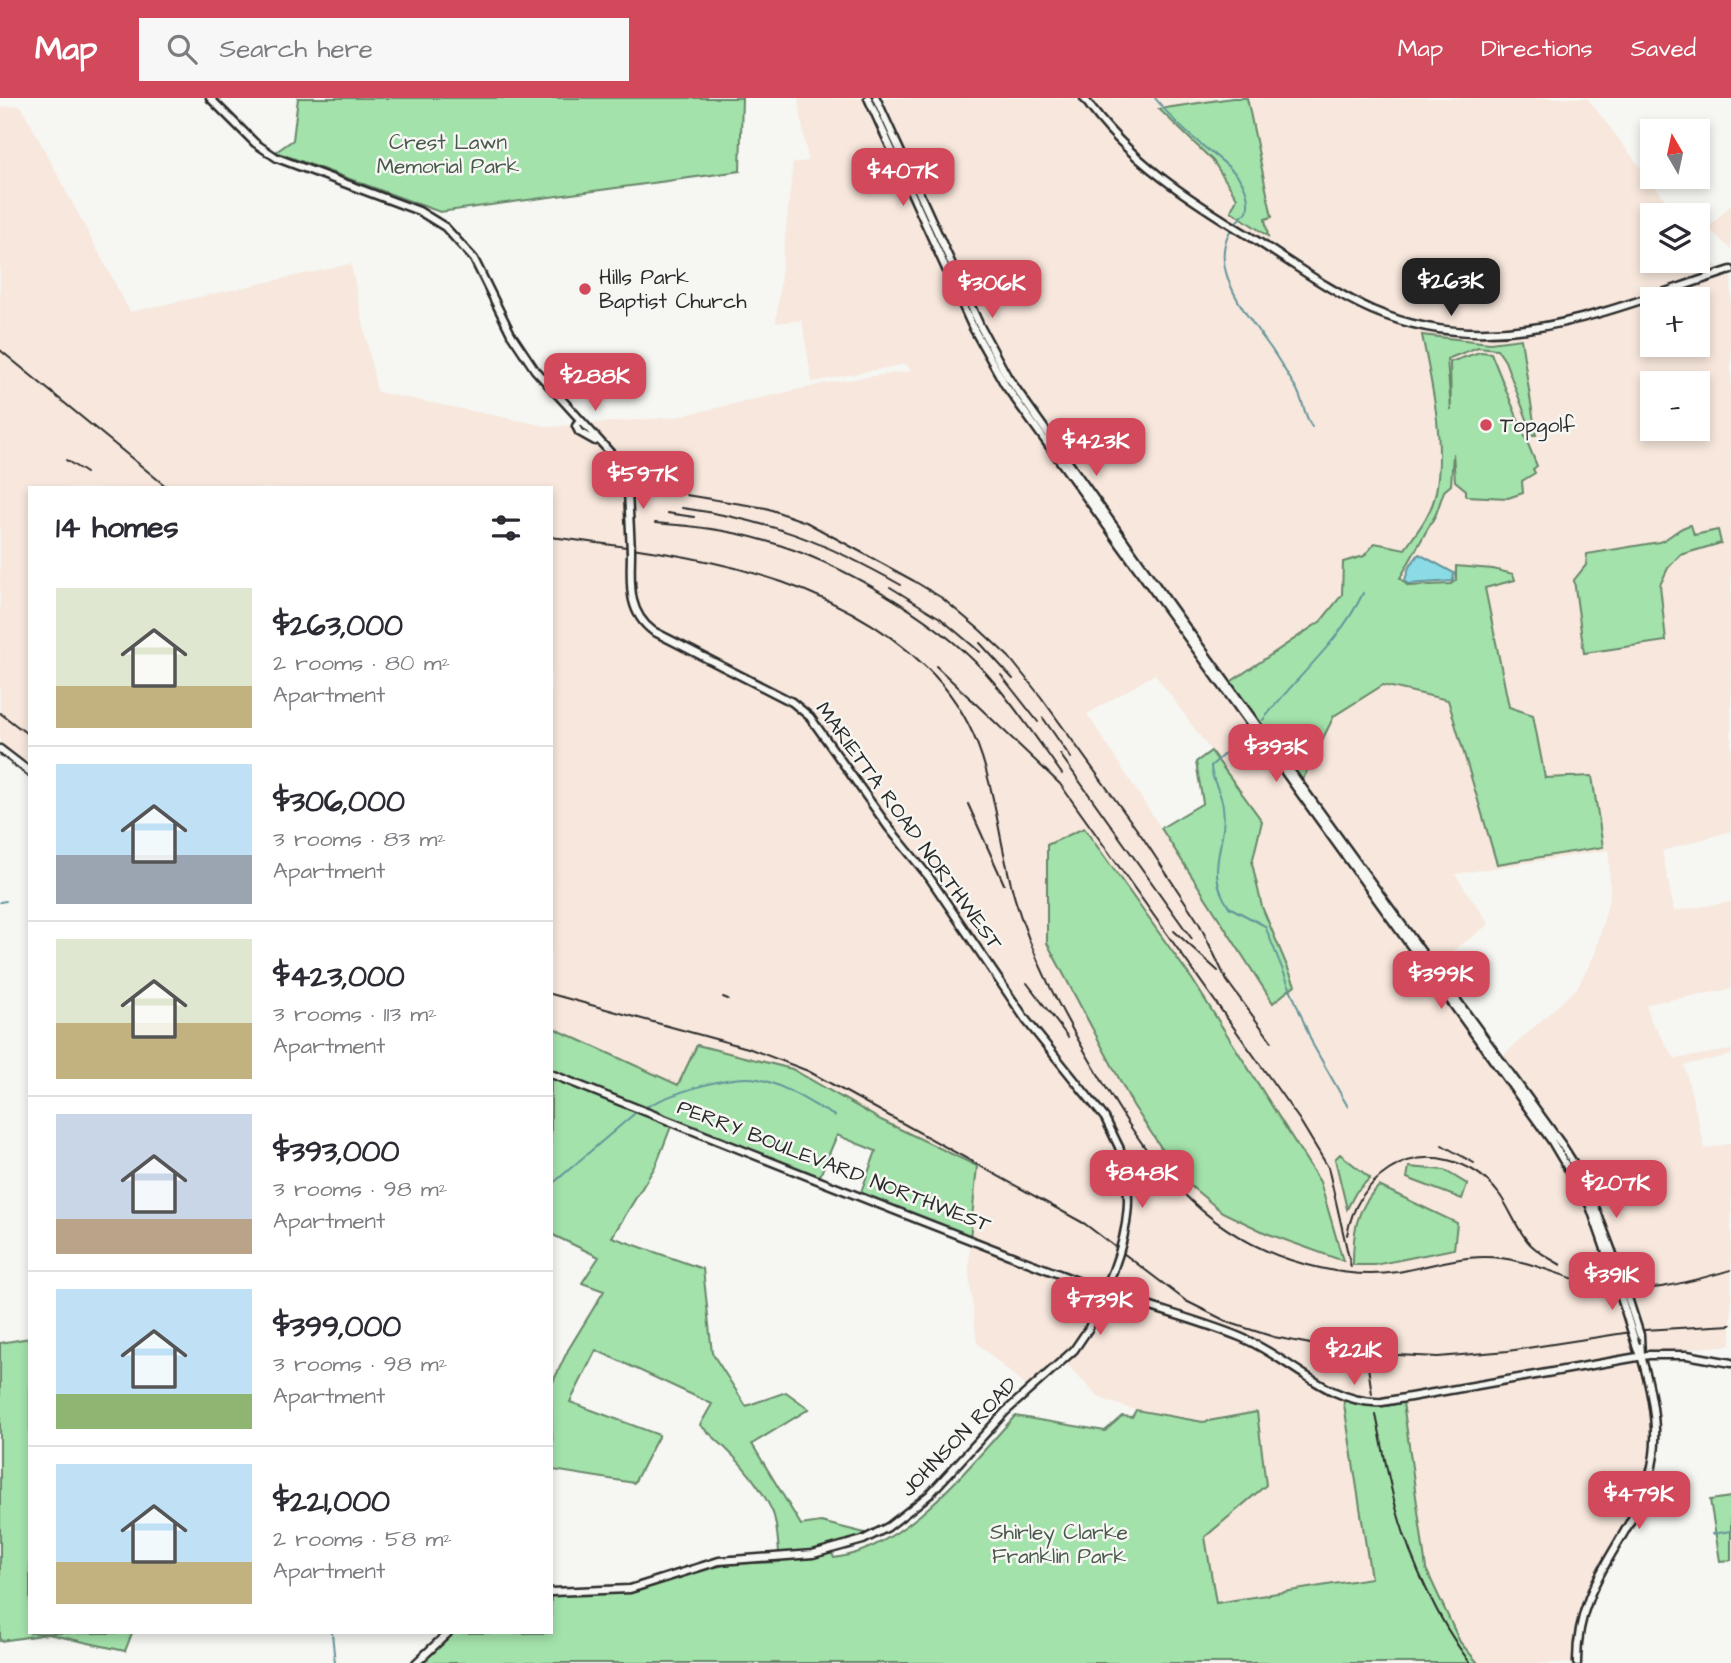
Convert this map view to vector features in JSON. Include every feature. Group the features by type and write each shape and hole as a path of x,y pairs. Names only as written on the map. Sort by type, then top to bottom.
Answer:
{"main road":[{"name":"MARIETTA ROAD NORTHWEST","path":"210,98 255,143 277,158 419,211 450,232 474,259 524,355 579,422 587,424 585,432 627,469 632,602 643,622 653,631 792,702 810,717 889,828 946,900 1026,1020 1095,1105 1119,1147 1129,1199 1124,1242 1105,1291"},
{"path":"868,98 972,326 1004,385 1551,1140 1590,1206 1616,1271"},
{"path":"876,98 980,326 1007,376 1184,625 1562,1144 1586,1183 1639,1344 1653,1408 1654,1455 1640,1502 1587,1597 1578,1630 1577,1663"},
{"path":"1084,98 1140,162 1164,181 1362,305 1396,319 1452,332 1507,333 1546,327 1731,270"},
{"path":"0,749 28,770"},
{"name":"PERRY BOULEVARD NORTHWEST","path":"553,1075 1105,1291 1240,1337 1272,1352 1338,1396 1363,1402 1382,1402 1641,1356 1687,1355 1731,1363"},
{"name":"JOHNSON ROAD","path":"553,1592 630,1589 719,1561 813,1555 863,1540 888,1527 929,1495 1005,1412 1074,1350 1090,1328 1105,1291"},
{"path":"416,1663 447,1634"}],"shaded area":[{"path":"798,98 1587,98 1640,167 1640,189 1657,189 1668,203 1640,203 1640,273 1710,273 1710,257 1726,278 1731,277 1731,831 1662,851 1674,911 1731,902 1731,989 1646,1004 1651,1021 1675,1059 1731,1050 1731,1055 1684,1065 1705,1149 1731,1143 1731,1345 1641,1353 1657,1440 1642,1494 1581,1612 1578,1663 1478,1663 1460,1642 1426,1569 1402,1403 1380,1407 1360,1406 1343,1399 1372,1578 1216,1603 1205,1537 1266,1485 1257,1412 1203,1422 1131,1409 1098,1397 1061,1358 1028,1388 977,1343 969,1274 970,1239 881,1120 792,1069 697,1045 679,1085 553,1028 553,486 28,486 28,769 0,750 0,107 21,106 130,312 351,264 377,392 551,427 676,417 832,382 911,371 906,364 812,382 802,320 776,323 793,163 808,161","holes":["1449,370 1454,471 1451,485 1444,490 1436,514 1400,578 1408,586 1451,584 1456,580 1457,566 1514,580 1485,588 1509,708 1533,715 1545,778 1462,752 1448,700 1383,685 1334,716 1301,780 1250,709 1226,685 1321,621 1342,595 1343,562 1364,556 1375,543 1405,549 1430,510 1436,492 1438,446 1430,374","1155,674 1262,821 1252,863 1262,907 1295,985 1273,1002 1087,714","1084,828 1192,979 1320,1182 1329,1218 1266,1233 1222,1212 1181,1178 1133,1105 1047,943","1609,850 1610,896 1595,954 1577,988 1495,1063 1428,969 1489,924 1455,874"]},
{"path":"1731,205 1731,249 1710,230 1710,226"}],"green space":[{"name":"Crest Lawn Memorial Park","path":"298,98 742,98 740,171 440,212 276,152 293,140"},
{"path":"1247,98 1272,217 1265,219 1268,236 1231,211 1237,198 1213,161 1159,109"},
{"path":"1422,335 1490,343 1521,339 1536,435 1533,435 1505,361 1497,349 1478,347 1447,359 1451,410 1450,362 1480,352 1491,353 1537,466 1533,469 1535,473 1522,481 1523,493 1508,498 1466,496 1466,490 1455,481 1453,453 1451,485 1444,491 1436,514 1400,578 1408,586 1451,584 1456,580 1456,566 1493,569 1513,574 1515,580 1485,588 1509,707 1533,715 1545,778 1592,776 1603,847 1497,864 1448,700 1383,685 1334,716 1302,781 1250,709 1226,685 1321,621 1342,595 1343,562 1364,556 1375,543 1405,549 1428,515 1436,492 1439,453 1436,413"},
{"path":"1691,525 1694,535 1718,530 1721,543 1680,555 1668,568 1660,585 1666,641 1584,653 1574,580 1586,565 1587,554 1659,542"},
{"path":"1211,751 1262,821 1252,863 1262,907 1295,985 1273,1003 1161,828 1203,803 1196,762"},
{"path":"1084,828 1192,979 1320,1182 1343,1261 1266,1233 1222,1212 1181,1178 1133,1105 1047,943 1047,845"},
{"name":"Shirley Clarke Franklin Park","path":"553,1028 678,1085 697,1045 792,1069 881,1120 977,1166 970,1239 860,1195 876,1151 837,1135 819,1178 672,1124 656,1165 612,1237 703,1269 712,1353 746,1406 786,1392 809,1409 752,1444 801,1525 821,1522 873,1535 837,1549 832,1553 834,1558 861,1551 911,1523 956,1481 1015,1416 1105,1431 1122,1416 1132,1417 1136,1410 1203,1422 1257,1412 1266,1485 1205,1537 1216,1603 1371,1578 1343,1398 1372,1406 1403,1402 1426,1569 1460,1642 1478,1663 415,1663 449,1634 553,1634 553,1593 598,1593 730,1564 780,1562 775,1519 759,1488 741,1465 700,1425 712,1404 596,1350 570,1402 659,1435 634,1483 553,1470 553,1382 568,1350 604,1291 582,1283 599,1257 553,1235"},
{"path":"1340,1154 1370,1178 1356,1192 1347,1209 1335,1159"},
{"path":"1409,1167 1444,1170 1467,1184 1462,1199 1407,1178"},
{"path":"1379,1186 1457,1223 1454,1249 1375,1265 1353,1265 1357,1222 1365,1204"},
{"path":"28,1338 28,1634 48,1634 0,1641 0,1343"},
{"path":"1731,1497 1731,1560 1720,1561 1710,1500"},
{"path":"48,1634 132,1634 125,1651"}],"water":[{"path":"1419,554 1454,573 1453,581 1408,584 1405,580 1409,567"}],"waterway":[{"path":"1155,98 1186,131 1233,171 1246,189 1247,212 1232,228 1225,245 1224,262 1228,280 1247,316 1296,388 1312,427"},
{"path":"1263,720 1330,643 1363,593"},
{"path":"1246,734 1211,766 1223,807 1224,821 1217,869 1221,894 1229,907 1265,926 1313,1045 1348,1107"},
{"path":"0,902 6,901"},
{"path":"644,1108 700,1086 746,1078 778,1086 835,1116"},
{"path":"553,1183 634,1114"},
{"path":"1712,1534 1731,1531"},
{"path":"332,1634 335,1663"}],"railway":[{"path":"0,350 166,486"},
{"path":"66,460 86,473"},
{"path":"686,495 766,508 806,522 942,598 1009,657 1143,838 1199,923 1227,981 1272,1042"},
{"path":"682,508 742,519 796,535 901,585"},
{"path":"667,513 694,517"},
{"path":"655,523 711,529 766,541 823,562 883,593 939,631 985,672 1062,774"},
{"path":"553,537 701,560 798,588 844,608 887,634 926,667 949,693 979,748 995,806 1015,899 1038,961 1067,1019 1110,1094 1155,1161 1180,1190 1209,1216 1241,1238 1278,1256 1320,1268 1359,1274 1398,1272 1484,1257 1514,1260 1599,1286 1633,1289 1666,1286 1731,1270"},
{"path":"890,587 940,618 980,652"},
{"path":"980,643 1013,679"},
{"path":"936,666 1060,784 1299,1119 1328,1167 1351,1267"},
{"path":"1001,675 1038,722"},
{"path":"0,713 28,734"},
{"path":"1043,718 1071,758"},
{"path":"1060,754 1192,939"},
{"path":"968,804 1004,884"},
{"path":"1174,931 1218,971"},
{"path":"1027,983 1068,1037"},
{"path":"553,995 748,1048 808,1071 1085,1224 1186,1301 1230,1323 1274,1337 1357,1353 1438,1357 1508,1351 1644,1330 1731,1325"},
{"path":"723,997 728,999"},
{"path":"1442,1145 1474,1163"},
{"path":"1347,1235 1352,1215 1361,1198 1373,1183 1389,1170 1418,1159 1448,1160 1463,1165 1489,1182 1530,1244 1561,1265"},
{"path":"1367,1360 1372,1394"},
{"path":"1376,1415 1394,1499 1410,1550 1437,1609 1470,1663"}],"place":[{"name":"Hills Park Baptist Church","path":"585,289"},
{"name":"Topgolf","path":"1486,425"}]}
